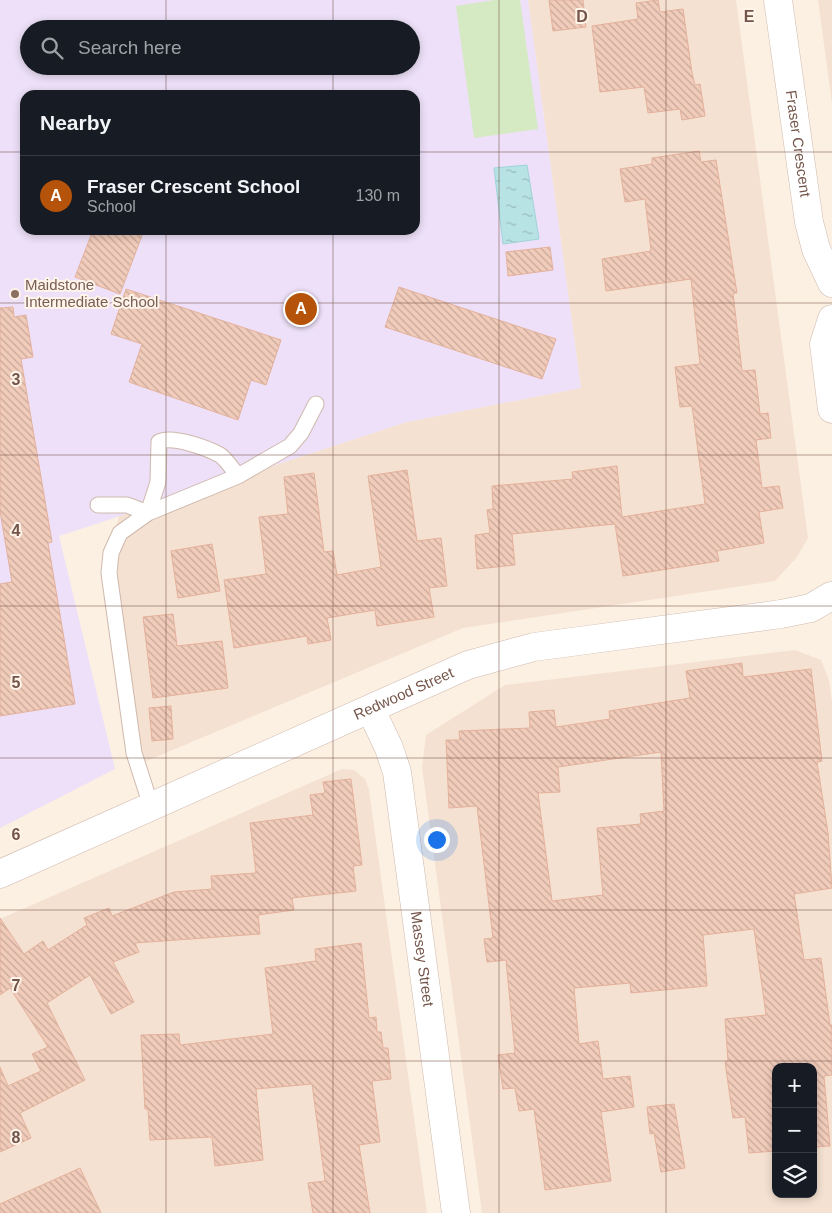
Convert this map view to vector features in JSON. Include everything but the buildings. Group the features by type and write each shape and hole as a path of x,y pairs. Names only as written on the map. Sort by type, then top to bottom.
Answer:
{"street":[{"name":"Fraser Crescent","path":"778,0 809,222 816,250 832,283"},
{"path":"832,319 824,344 832,409"},
{"name":"Redwood Street","path":"0,874 371,710 468,665 534,647 781,614 811,608 832,596"},
{"name":"Massey Street","path":"371,710 390,748 398,772 456,1213"}],"lane":[{"path":"151,806 134,753 109,574 110,553 120,533 148,513 238,476 290,446 301,433 316,404"},
{"path":"148,513 158,482 160,442 165,439 176,439 221,456 238,476"},
{"path":"98,505 127,505 148,513"}],"shaded area":[{"path":"0,0 528,0 581,388 407,422 59,536 115,769 0,828"},
{"path":"528,0 736,0 808,538 797,557 775,581 463,628 132,767 109,558 119,516 407,422 581,388"},
{"path":"818,0 832,0 832,103"},
{"path":"795,650 821,660 829,680 832,702 832,1213 482,1213 422,767 426,735 505,685"},
{"path":"342,769 354,770 365,779 369,790 427,1213 0,1213 0,919"}],"green space":[{"path":"495,0 520,0 538,129 474,138 456,6"}],"water":[{"path":"527,165 539,239 503,244 494,168"}],"place":[{"name":"Maidstone Intermediate School","path":"15,294"},
{"name":"Fraser Crescent School","path":"301,309"}]}
